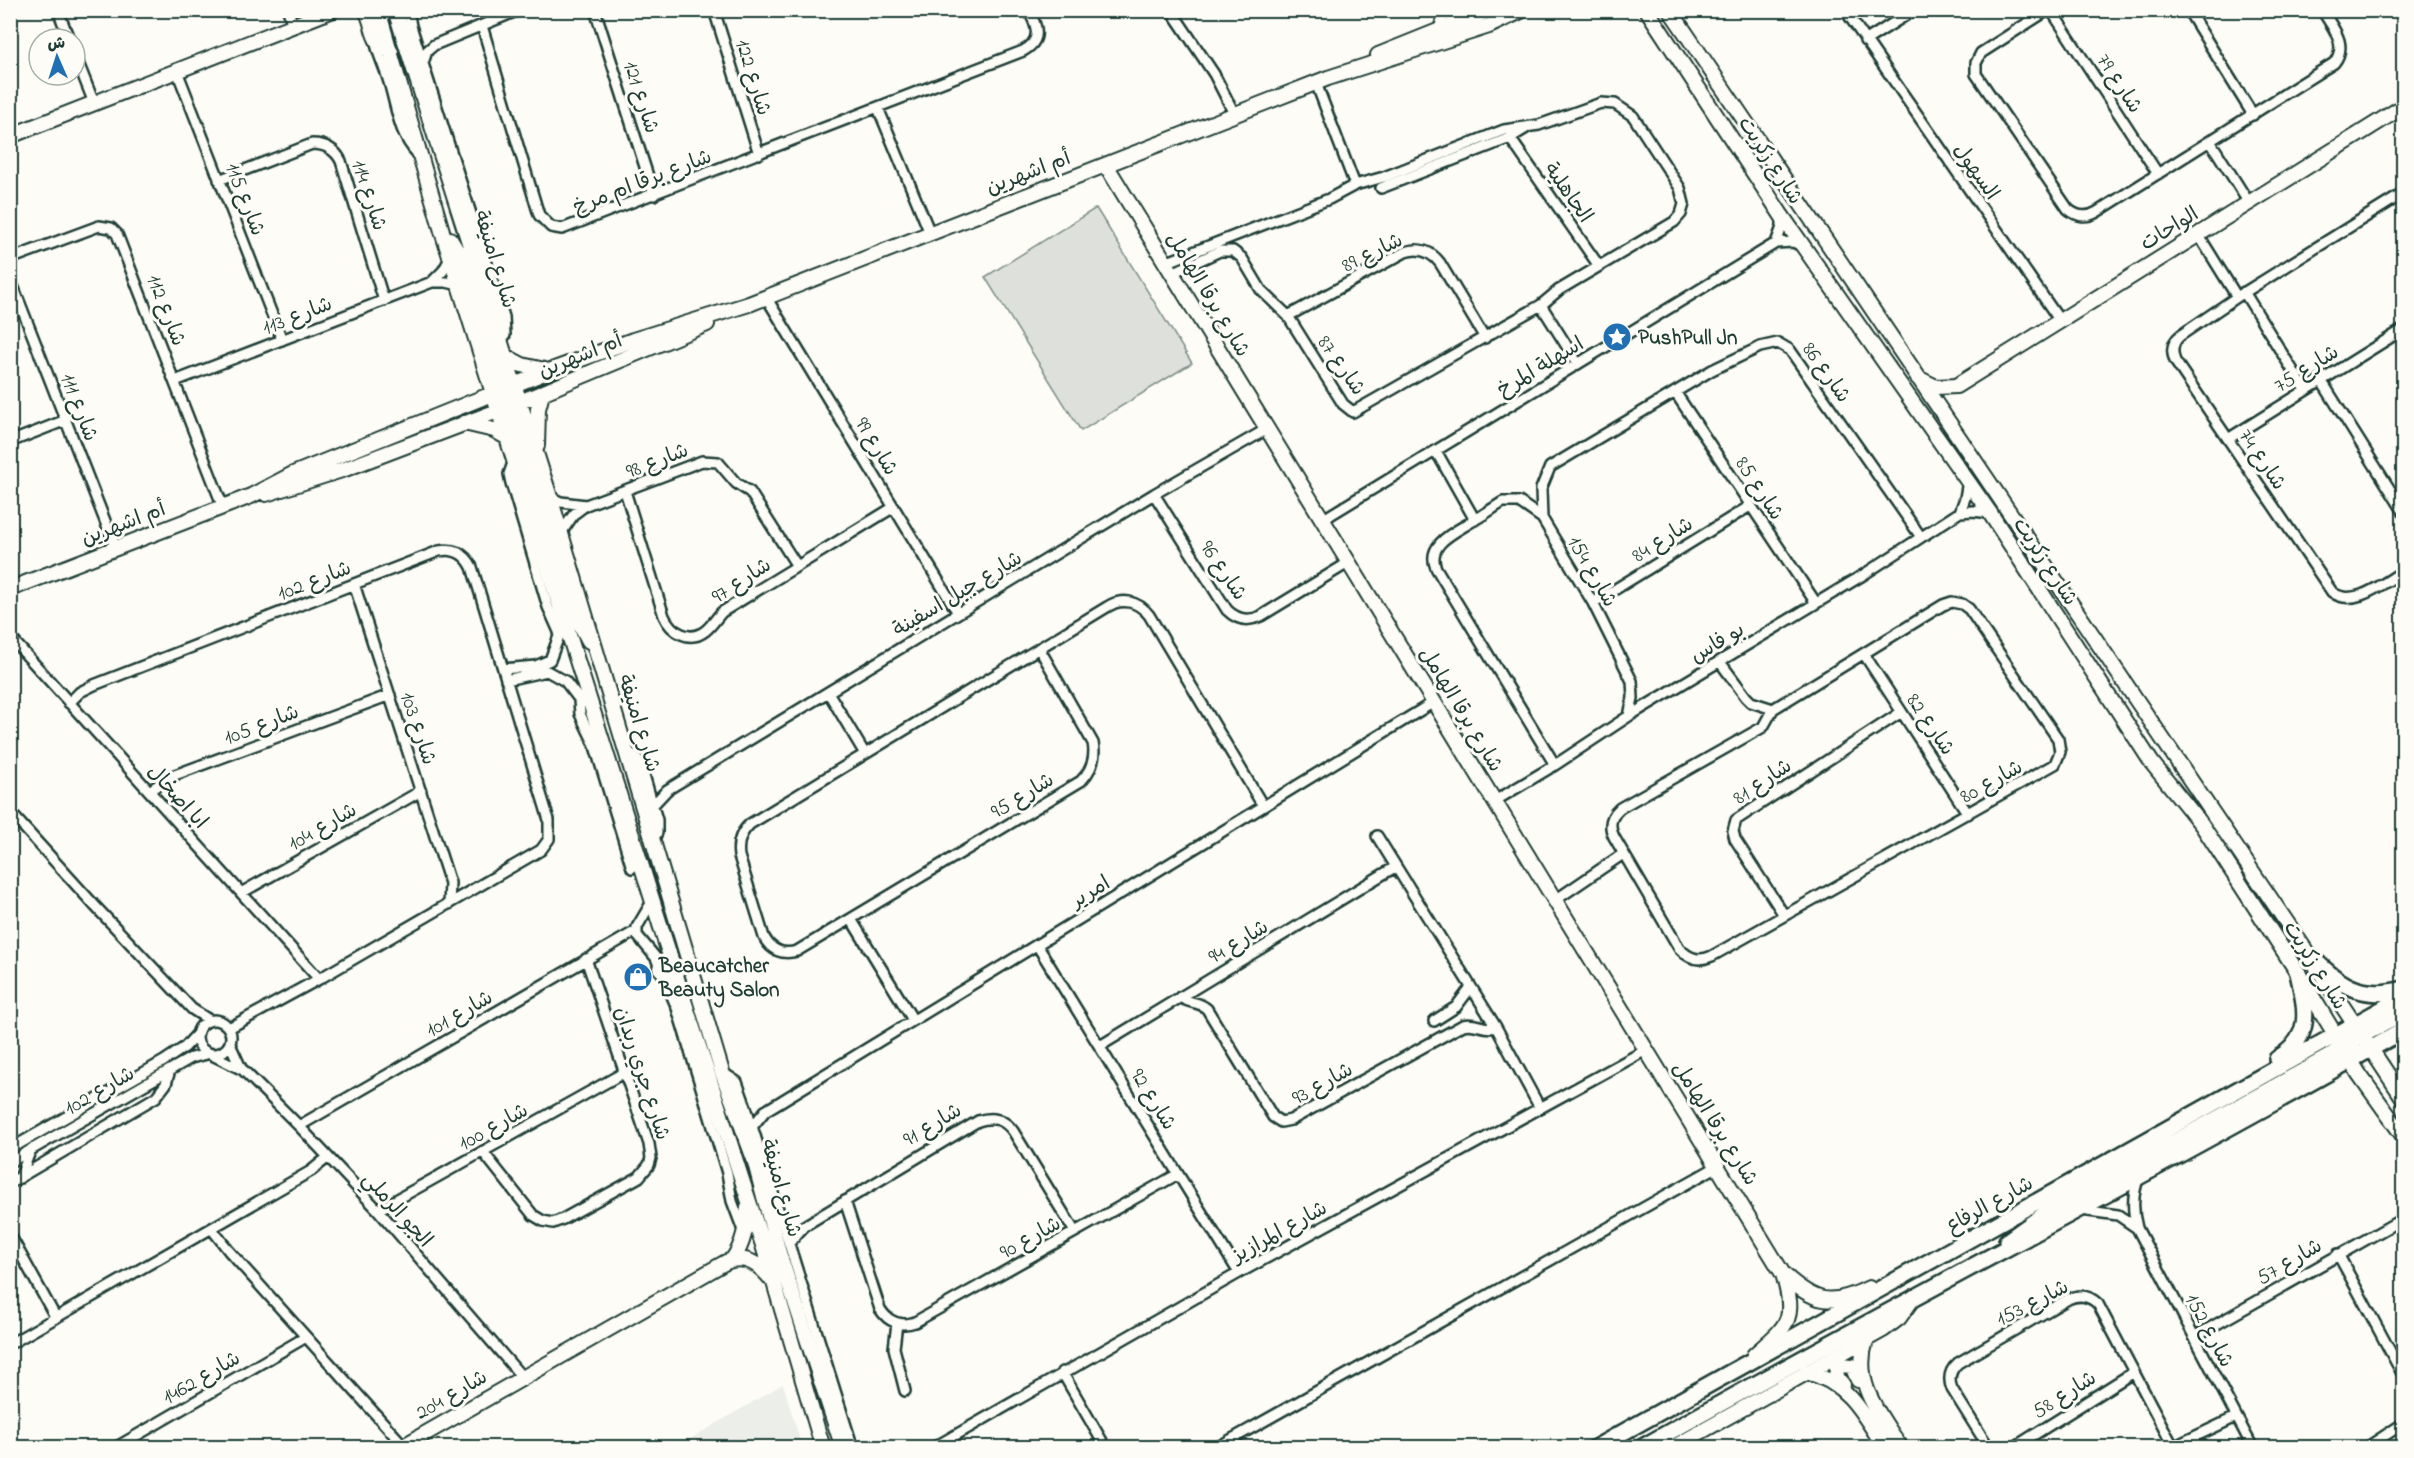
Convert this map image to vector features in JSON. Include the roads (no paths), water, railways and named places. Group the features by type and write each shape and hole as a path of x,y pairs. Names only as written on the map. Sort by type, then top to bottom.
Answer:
{"main road":[{"path":"2308,954 2331,976 2352,989 2376,993 2403,989"},
{"path":"2236,1090 2253,1074 2290,1050 2300,1038 2306,1015 2298,973"},
{"name":"شارع الرفاع","path":"2366,1042 2403,997"},
{"path":"1989,1258 2017,1233 2043,1215 2310,1068 2347,1053 2352,1044 2366,1042 2403,1013"},
{"name":"شارع الرفاع","path":"1641,1448 1914,1297 2080,1210 2366,1042 2403,1030"},
{"name":"شارع الرفاع","path":"1595,1448 2236,1090 2347,1053"}],"street":[{"path":"58,10 64,27"},
{"path":"288,10 293,26"},
{"path":"10,136 333,10"},
{"name":"شارع امنيفة","path":"395,10 422,72 503,350 506,437 775,1284 823,1448"},
{"path":"408,10 422,72"},
{"path":"422,72 427,51 434,45 519,10"},
{"name":"شارع 121","path":"595,10 654,195"},
{"name":"شارع 122","path":"714,10 759,154"},
{"name":"شارع برقا ام مرخ","path":"482,26 542,220 556,229 567,229 1028,49 1034,43 1037,34 1036,24 1028,10"},
{"path":"1171,10 1214,74 1235,115"},
{"path":"1439,30 1446,10 1458,20 1463,20"},
{"name":"أم اشهرين","path":"505,398 549,371 633,340 743,306 1322,81 1490,10"},
{"name":"أم اشهرين","path":"1322,81 1489,26 1522,10"},
{"name":"شارع زكريت","path":"1647,10 1782,216 1990,513 2148,757 2202,825 2403,1137"},
{"name":"شارع زكريت","path":"1670,10 2308,954 2403,1099"},
{"name":"السهول","path":"1845,10 2060,321"},
{"path":"1865,41 1914,10"},
{"path":"2049,10 1981,53 1976,69 1979,79 2064,204 2073,213 2085,216 2092,215 2330,66 2336,60 2340,47 2339,39 2322,10"},
{"name":"شارع 79","path":"2049,10 2158,174"},
{"path":"2188,10 2253,115"},
{"path":"369,11 377,53 388,78 404,134 421,156"},
{"name":"شارع امنيفة","path":"369,11 391,52 442,231 460,285 505,398 536,454 722,1072 756,1168 781,1261 843,1448"},
{"path":"414,35 434,45"},
{"path":"375,39 391,52"},
{"name":"شارع 115","path":"177,71 282,340"},
{"path":"1322,81 1355,185"},
{"path":"87,87 93,103"},
{"name":"شارع 87","path":"1608,103 1622,107 1633,116 1680,188 1684,204 1681,214 1674,222 1555,293 1541,305 1353,412 1343,404 1288,316 1266,296 1242,258 1233,251 1220,251 1168,268 1329,199 1355,185 1384,177 1504,130 1549,122 1594,104 1608,103"},
{"name":"الواحات","path":"1956,386 2403,106"},
{"path":"878,108 930,233"},
{"name":"شارع 87","path":"1381,188 1510,138 1529,126"},
{"name":"الجاهلية","path":"1510,138 1599,266"},
{"path":"2210,141 2249,203"},
{"name":"شارع 114","path":"219,180 312,144 324,145 334,151 341,161 384,301"},
{"name":"شارع برقا الهامل","path":"1106,165 1783,1274 1791,1301 1788,1319 1780,1332 1743,1366"},
{"name":"شارع 74","path":"2403,193 2240,294 2177,338 2172,351 2175,361 2336,595 2354,598 2403,571"},
{"path":"1776,243 1781,233 1782,216"},
{"name":"شارع 112","path":"10,259 95,227 108,227 115,231 223,507"},
{"path":"442,231 453,243 465,264 573,611 582,631 596,649"},
{"path":"2198,234 2305,390"},
{"path":"1776,243 1792,242 1803,246"},
{"name":"اسهلة المرخ","path":"1322,520 1776,243"},
{"name":"شارع 89","path":"1288,316 1405,252 1416,249 1437,258 1485,338"},
{"path":"432,282 451,257"},
{"name":"شارع 111","path":"10,278 116,549"},
{"name":"شارع 113","path":"175,381 432,282 460,285"},
{"name":"شارع 99","path":"766,297 958,613"},
{"path":"1541,305 1578,364"},
{"name":"أم اشهرين","path":"505,398 542,394 701,327 743,306"},
{"name":"شارع 75","path":"2228,439 2403,329"},
{"name":"شارع 86","path":"1542,518 1540,489 1550,467 1712,370 1763,345 1774,343 1785,345 1790,350 1921,537"},
{"path":"503,350 522,365 549,371"},
{"path":"389,451 416,432 576,370 595,354"},
{"path":"1917,377 1936,387 1956,386"},
{"path":"2321,380 2403,512"},
{"path":"1949,424 1947,404 1956,386"},
{"name":"شارع 85","path":"1675,392 1816,603"},
{"path":"536,454 538,409 542,394"},
{"path":"251,496 301,484 464,423 505,398"},
{"path":"251,496 292,474 505,398"},
{"path":"10,442 66,420"},
{"path":"464,423 490,428 506,437"},
{"name":"شارع جبل اسفينة","path":"653,805 667,790 1154,494 1267,429"},
{"path":"1436,451 1475,520 1443,539 1434,553 1434,563 1555,765"},
{"path":"514,460 510,469 511,483 548,607 560,634"},
{"name":"شارع 98","path":"561,533 569,520 586,505 702,461 718,462 736,483 750,492 797,566"},
{"path":"1968,481 1960,512 1990,513"},
{"name":"شارع 97","path":"625,491 664,616 679,633 694,635 704,632 722,612 894,507"},
{"name":"شارع 96","path":"1154,494 1227,610 1240,619 1251,620 1261,616 1348,563"},
{"name":"أم اشهرين","path":"10,590 251,496"},
{"name":"شارع 98","path":"550,497 561,502 586,505"},
{"name":"شارع 154","path":"1475,520 1503,502 1520,502 1542,518 1593,603 1632,681 1633,698 1629,716"},
{"name":"شارع 84","path":"1593,603 1750,506"},
{"name":"بو فاس","path":"1493,802 1960,512"},
{"name":"شارع 102","path":"69,703 80,692 94,685 439,551 450,550 461,554 472,567 549,820 550,833 541,850 319,979 229,1028"},
{"name":"شارع 103","path":"354,584 450,883 448,904"},
{"name":"شارع 95","path":"1039,648 1093,743 1094,760 1087,775 1081,781 797,951 786,953 775,950 764,937 739,856 738,844 742,833 750,824 1039,648 1112,604 1130,602 1141,606 1149,615 1263,806"},
{"name":"شارع 80","path":"1952,602 1962,604 1969,609 2058,739 2060,752 2058,761 2052,767 1712,956 1694,959 1679,948 1623,854 1611,828 1612,819 1617,811 1763,727 1773,709 1864,654 1944,605 1952,602"},
{"path":"503,669 536,666 550,660 564,620"},
{"name":"ابا اصخال","path":"10,638 319,979"},
{"name":"شارع 82","path":"1864,654 1968,814"},
{"path":"1720,662 1746,698 1751,702 1773,709"},
{"path":"506,680 547,671 565,681 579,700 596,716"},
{"path":"828,692 865,754"},
{"name":"شارع 105","path":"149,791 172,776 390,695"},
{"path":"579,700 580,714 594,743 632,868"},
{"name":"امرير","path":"752,1127 765,1111 1434,702"},
{"name":"شارع 81","path":"1784,915 1735,839 1733,831 1736,820 1900,712"},
{"path":"626,750 640,762 648,787 658,827 653,839"},
{"path":"648,787 667,790"},
{"name":"شارع 104","path":"241,893 421,791"},
{"path":"10,812 192,1009 209,1020 224,1023 229,1028 230,1044 219,1054 209,1054 200,1049 192,1009"},
{"path":"1377,836 1496,1027 1540,1108"},
{"path":"1554,901 1623,854"},
{"name":"شارع 94","path":"1100,1046 1395,867"},
{"path":"450,883 459,889 470,891"},
{"path":"653,900 636,931 639,940 653,953 678,1013 727,1173 732,1201 745,1235"},
{"path":"851,919 913,1020"},
{"name":"شارع 101","path":"299,1126 636,931"},
{"name":"شارع 92","path":"1037,945 1239,1273"},
{"name":"شارع جري ربدان","path":"483,1152 534,1215 548,1223 563,1220 630,1182 645,1171 649,1165 651,1151 586,959"},
{"path":"660,968 680,988"},
{"path":"1434,1021 1456,1006 1471,987"},
{"name":"شارع 93","path":"1180,997 1207,1009 1273,1117 1281,1122 1291,1120 1463,1024 1470,1023 1488,1029 1496,1027"},
{"path":"197,1032 209,1020"},
{"name":"شارع 102","path":"10,1149 164,1061 185,1047 197,1032"},
{"path":"2347,1053 2358,1064 2362,1058 2369,1056 2366,1042"},
{"name":"الجو الرملي","path":"230,1044 243,1070 378,1210 522,1377"},
{"name":"شارع المرازيز","path":"933,1448 1062,1372 1239,1273 1646,1050"},
{"name":"شارع 102","path":"10,1162 191,1058 209,1054"},
{"name":"الجو الرملي","path":"209,1054 243,1070"},
{"path":"10,1183 156,1097 166,1084 170,1070"},
{"name":"شارع 100","path":"378,1210 625,1072"},
{"path":"722,1072 737,1082 746,1107 853,1448"},
{"path":"746,1107 754,1112 765,1111"},
{"name":"شارع 91","path":"789,1243 804,1226 978,1120 994,1119 1005,1123 1013,1131 1075,1232"},
{"path":"756,1168 758,1143"},
{"path":"20,1178 31,1149"},
{"path":"10,1344 212,1229 316,1167 327,1158"},
{"path":"1216,1448 1718,1166"},
{"name":"شارع 90","path":"897,1323 915,1322 1178,1174"},
{"name":"شارع 152","path":"2140,1176 2133,1199 2137,1228 2253,1448"},
{"path":"845,1201 880,1309 887,1318 897,1323 894,1348 905,1391"},
{"path":"522,1377 733,1259 741,1248 745,1235 748,1202"},
{"path":"2080,1210 2118,1215 2137,1228"},
{"name":"شارع 57","path":"2194,1337 2403,1218"},
{"name":"شارع 91","path":"785,1228 804,1226"},
{"path":"212,1229 402,1447"},
{"path":"10,1235 56,1318"},
{"path":"2338,1254 2403,1377"},
{"path":"733,1259 753,1262 775,1284"},
{"name":"شارع برقا الهامل","path":"1783,1274 1810,1296 1833,1301 1847,1298 1882,1281 1908,1273"},
{"name":"شارع 153","path":"1989,1448 1952,1389 1950,1380 1952,1370 1958,1363 2068,1299 2084,1296 2098,1304 2173,1447 2236,1417"},
{"name":"شارع الرفاع","path":"1672,1448 1866,1340 1899,1318 1914,1297"},
{"name":"شارع 1462","path":"115,1448 306,1337"},
{"path":"1866,1340 1861,1367 1866,1405 1885,1448"},
{"path":"1062,1372 1106,1448"},
{"path":"1806,1372 1831,1380 1866,1405 1901,1448"},
{"name":"شارع 58","path":"2013,1448 2134,1372"},
{"name":"شارع 204","path":"402,1447 522,1377"},
{"path":"2366,1448 2379,1444 2403,1423"}],"place":[{"name":"PushPull Jn","path":"1617,337"},
{"name":"Beaucatcher Beauty Salon","path":"638,977"}]}
